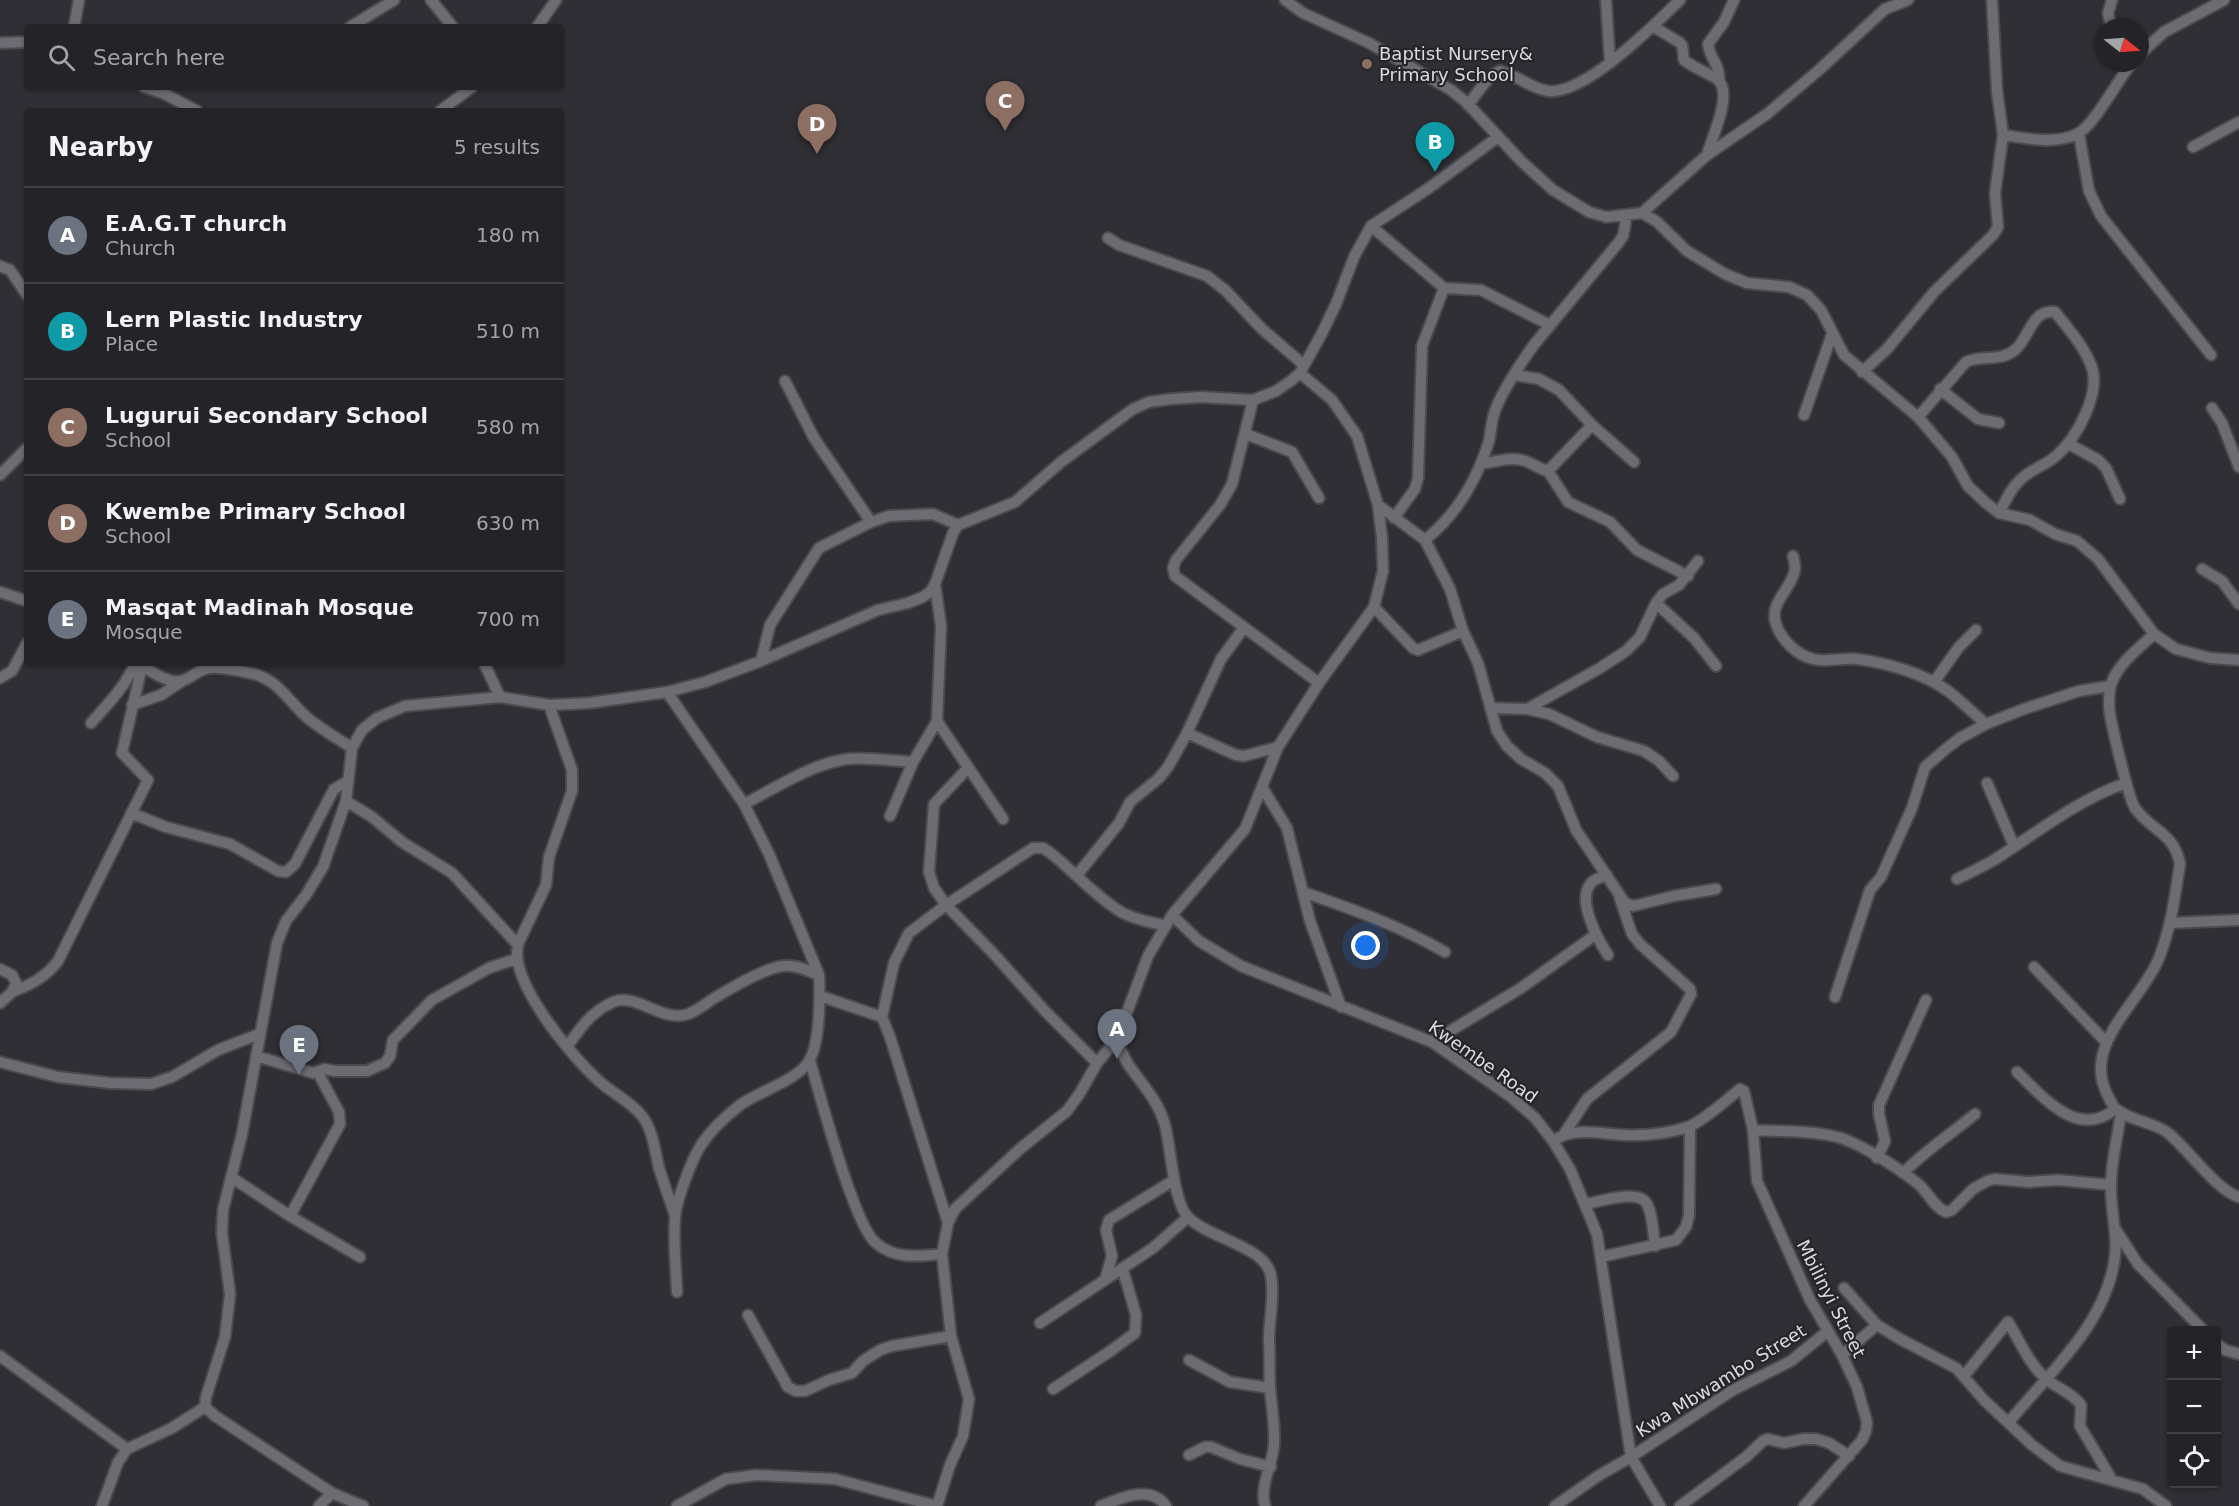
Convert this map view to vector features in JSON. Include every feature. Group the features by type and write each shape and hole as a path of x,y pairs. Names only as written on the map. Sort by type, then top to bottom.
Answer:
{"street":[{"path":"75,24 79,0"},
{"path":"355,24 394,0"},
{"path":"431,0 451,24"},
{"path":"539,24 556,0"},
{"path":"1285,0 1303,13 1370,43 1451,90 1553,190 1589,212 1606,217 1642,213 1707,155 1767,114 1885,9 1908,0"},
{"path":"1606,0 1610,63"},
{"path":"1468,105 1487,81 1495,73 1500,72 1539,88 1557,91 1567,89 1610,63 1654,27 1680,0"},
{"path":"1707,155 1723,105 1724,90 1719,81 1718,65 1711,55 1708,44 1724,22 1734,0"},
{"path":"1862,372 1895,340 1934,292 1996,231 1998,218 1995,193 2003,135 1997,91 1992,0"},
{"path":"2109,18 2108,13 2112,0"},
{"path":"2149,46 2164,32 2224,0"},
{"path":"1654,27 1682,45 1684,60 1719,81"},
{"path":"0,44 24,42"},
{"path":"2003,135 2044,140 2079,134 2091,121 2123,72"},
{"path":"154,90 192,108"},
{"path":"444,108 468,90"},
{"path":"2193,147 2239,123"},
{"path":"2079,134 2089,191 2101,216 2211,355"},
{"path":"205,1407 225,1337 230,1294 222,1233 223,1210 243,1134 277,943 286,921 306,895 323,867 346,801 352,748 362,730 377,718 405,706 500,697 549,705 589,703 667,692 705,682 812,640 868,614 923,597 931,591 935,584 958,525 1015,502 1061,462 1134,409 1149,402 1201,397 1253,400 1276,391 1302,369 1336,304 1354,257 1371,226 1430,188 1498,137"},
{"path":"1642,213 1656,221 1687,251 1725,274 1746,283 1789,287 1807,295 1821,310 1844,355 1918,417 1952,457 1968,486 1999,513 2030,520 2055,534 2077,541 2098,560 2154,634 2176,649 2210,658 2239,660"},
{"path":"1425,540 1441,528 1456,510 1481,464 1490,440 1494,412 1514,375 1533,346 1619,242 1623,236 1627,215"},
{"path":"1371,226 1444,288 1481,290 1550,326"},
{"path":"677,1506 726,1479 756,1475 835,1479 937,1506 950,1464 963,1436 969,1399 951,1336 942,1254 948,1222 955,1209 1021,1148 1067,1111 1080,1093 1097,1063 1117,1039 1148,956 1172,915 1237,840 1251,816 1278,747 1319,684 1374,607 1383,571 1378,505 1357,436 1332,400 1225,290 1207,276 1108,238"},
{"path":"0,266 10,270 24,291"},
{"path":"1394,518 1415,489 1418,478 1422,346 1444,288"},
{"path":"1918,417 1940,389 1966,362 1974,358 1999,358 2016,349 2040,314 2048,311 2055,312 2075,336 2092,366 2091,397 2084,419 2069,444 2055,457 2027,474 2015,485 1999,513"},
{"path":"1804,415 1832,334"},
{"path":"1514,375 1539,379 1559,390 1592,425 1634,462"},
{"path":"785,381 814,438 871,522"},
{"path":"1940,389 1978,419 1999,423"},
{"path":"1253,400 1232,484 1220,505 1176,560 1173,568 1175,576 1319,684"},
{"path":"2212,408 2222,423 2239,467"},
{"path":"1548,471 1592,425"},
{"path":"1246,434 1292,452 1319,498"},
{"path":"2069,444 2098,460 2106,468 2120,499"},
{"path":"2,469 24,451"},
{"path":"1481,464 1515,459 1526,461 1548,471 1568,502 1610,522 1637,550 1688,576"},
{"path":"1378,505 1425,540 1450,589 1463,631 1479,663 1497,731 1507,746 1521,759 1545,773 1558,786 1576,830 1607,874 1618,895 1632,934 1690,989 1691,994 1671,1032 1587,1099 1563,1134 1553,1141"},
{"path":"761,661 770,625 819,548 871,522 889,516 933,514 958,525"},
{"path":"1793,556 1795,571 1776,606 1774,617 1781,634 1793,648 1808,657 1823,660 1853,658 1875,661 1934,682 1949,691 1986,724"},
{"path":"1527,709 1626,651 1645,628 1662,594 1679,585 1698,561"},
{"path":"2202,569 2222,581 2239,604"},
{"path":"890,816 913,762 937,721 941,626 935,584"},
{"path":"0,592 24,600"},
{"path":"1656,603 1694,638 1716,666"},
{"path":"1374,607 1413,648 1418,650 1463,631"},
{"path":"1077,875 1119,823 1130,802 1159,778 1168,767 1187,733 1221,659 1243,629"},
{"path":"1934,682 1959,647 1976,630"},
{"path":"2154,634 2115,675 2110,686 2109,707 2126,783 2134,807 2149,823 2165,834 2178,855 2180,864 2170,923 2159,960 2120,1017 2107,1043 2099,1072 2104,1089 2118,1110 2166,1131 2221,1186 2239,1197"},
{"path":"0,678 12,671 24,649"},
{"path":"91,723 131,673 142,666"},
{"path":"0,1003 12,992 42,977 58,961 147,785 148,780 122,753 143,666"},
{"path":"145,666 164,678 183,681"},
{"path":"485,666 500,697"},
{"path":"132,705 161,695 195,673 208,668 221,668 256,675 273,682 309,719 352,748"},
{"path":"1835,997 1870,890 1881,877 1911,808 1925,767 1960,738 1986,724 2079,691 2110,686"},
{"path":"667,692 744,804 770,854 819,975 817,1030 810,1060 850,1191 865,1229 874,1242 886,1250 907,1257 942,1254"},
{"path":"549,705 572,770 572,791 549,857 546,885 518,945 516,959 530,992 552,1031 598,1081 642,1116 651,1134 675,1216 677,1292"},
{"path":"1490,708 1527,709 1549,714 1617,745 1644,751 1659,761 1673,776"},
{"path":"937,721 1003,819"},
{"path":"1187,733 1236,755 1244,756 1278,747"},
{"path":"744,804 812,770 834,762 861,759 913,762"},
{"path":"968,768 937,800 933,810 929,872 934,888 946,905 1097,1063"},
{"path":"131,813 166,827 230,844 278,871 286,872 296,864 334,789 348,782"},
{"path":"1987,783 2014,846"},
{"path":"1957,879 1993,861 2067,810 2126,783"},
{"path":"1262,787 1287,828 1310,921 1341,1007"},
{"path":"346,801 372,817 402,842 452,873 518,945"},
{"path":"948,1222 882,1017 894,963 909,933 946,905 1033,848 1043,848 1052,854 1106,902 1122,913 1166,926"},
{"path":"1607,874 1593,881 1587,892 1587,906 1595,935 1608,955"},
{"path":"1618,895 1625,903 1633,906 1716,889"},
{"path":"1303,892 1353,909 1419,937 1444,952"},
{"name":"Kwembe Road","path":"1172,915 1199,941 1242,966 1432,1042 1511,1097 1535,1118 1553,1141 1570,1169 1597,1233 1631,1457 1660,1506"},
{"path":"2170,923 2239,920"},
{"path":"1432,1042 1521,988 1595,935"},
{"path":"256,1056 301,1071 318,1073 325,1069 368,1071 385,1063 390,1056 393,1040 432,1000 489,968 516,959"},
{"path":"567,1047 594,1013 615,1001 629,1001 678,1016 690,1014 728,989 784,965 795,966 819,975"},
{"path":"2034,967 2107,1043"},
{"path":"0,969 15,978 16,983 12,992"},
{"path":"820,996 882,1017"},
{"path":"1877,1158 1885,1141 1879,1105 1926,1000"},
{"path":"0,1062 58,1077 110,1083 151,1084 172,1077 218,1050 260,1034"},
{"path":"1117,1039 1132,1070 1161,1109 1174,1180 1182,1207 1188,1217 1222,1239 1252,1251 1269,1268 1272,1277 1269,1339 1270,1388 1275,1435 1271,1467 1263,1489 1265,1506"},
{"path":"675,1216 689,1170 701,1145 717,1126 740,1105 799,1071 810,1060"},
{"path":"2017,1072 2056,1109 2078,1119 2100,1119 2118,1110"},
{"path":"290,1216 340,1124 339,1112 318,1073"},
{"name":"Mbilinyi Street","path":"1690,1126 1740,1089 1744,1091 1753,1130 1755,1169 1762,1193 1810,1300 1842,1354 1857,1387 1867,1422 1862,1440 1804,1506"},
{"path":"2009,1422 2081,1335 2096,1311 2107,1286 2114,1263 2116,1230 2111,1185 2118,1110"},
{"path":"1903,1173 1925,1151 1950,1135 1975,1114"},
{"path":"1563,1134 1575,1131 1625,1136 1648,1135 1690,1126 1689,1215 1686,1227 1676,1240 1601,1257"},
{"path":"1753,1130 1839,1137 1868,1151 1919,1184 1940,1210 1946,1212 1952,1210 1973,1189 1987,1180 2029,1182 2058,1180 2111,1185"},
{"path":"231,1177 290,1216 360,1257"},
{"path":"1104,1280 1112,1256 1106,1230 1109,1220 1174,1180"},
{"path":"1585,1204 1634,1195 1643,1198 1648,1205 1655,1246"},
{"path":"1040,1323 1123,1270 1153,1248 1188,1217"},
{"path":"2116,1230 2138,1264 2199,1326"},
{"path":"1053,1389 1135,1333 1136,1315 1123,1270"},
{"path":"1844,1288 1877,1325 1956,1368 1984,1400 2032,1445 2060,1466 2143,1489 2162,1505"},
{"path":"748,1315 788,1387 796,1391 806,1391 829,1380 852,1373 863,1361 880,1350 951,1336"},
{"path":"1964,1376 2008,1322 2033,1366 2046,1380 2081,1405 2080,1426 2112,1480"},
{"path":"1842,1354 1877,1325"},
{"name":"Kwa Mbwambo Street","path":"1556,1506 1598,1476 1733,1390 1791,1360 1828,1331"},
{"path":"2221,1346 2239,1354"},
{"path":"0,1356 127,1449"},
{"path":"1189,1360 1230,1382 1270,1388"},
{"path":"102,1506 118,1462 127,1449 172,1428 205,1407"},
{"path":"205,1407 215,1416 332,1493 363,1506"},
{"path":"1680,1506 1746,1457 1763,1441 1773,1439 1784,1443 1803,1438 1816,1439 1829,1443 1849,1456"},
{"path":"1189,1455 1205,1447 1211,1447 1240,1459 1271,1467"},
{"path":"319,1506 332,1493"},
{"path":"1101,1506 1144,1493 1154,1494 1166,1506"}],"place":[{"name":"Baptist Nursery& Primary School","path":"1367,64"},
{"name":"Lugurui Secondary School","path":"1005,131"},
{"name":"Kwembe Primary School","path":"817,154"},
{"name":"Lern Plastic Industry","path":"1435,172"},
{"name":"E.A.G.T church","path":"1117,1059"},
{"name":"Masqat Madinah Mosque","path":"299,1075"}]}
